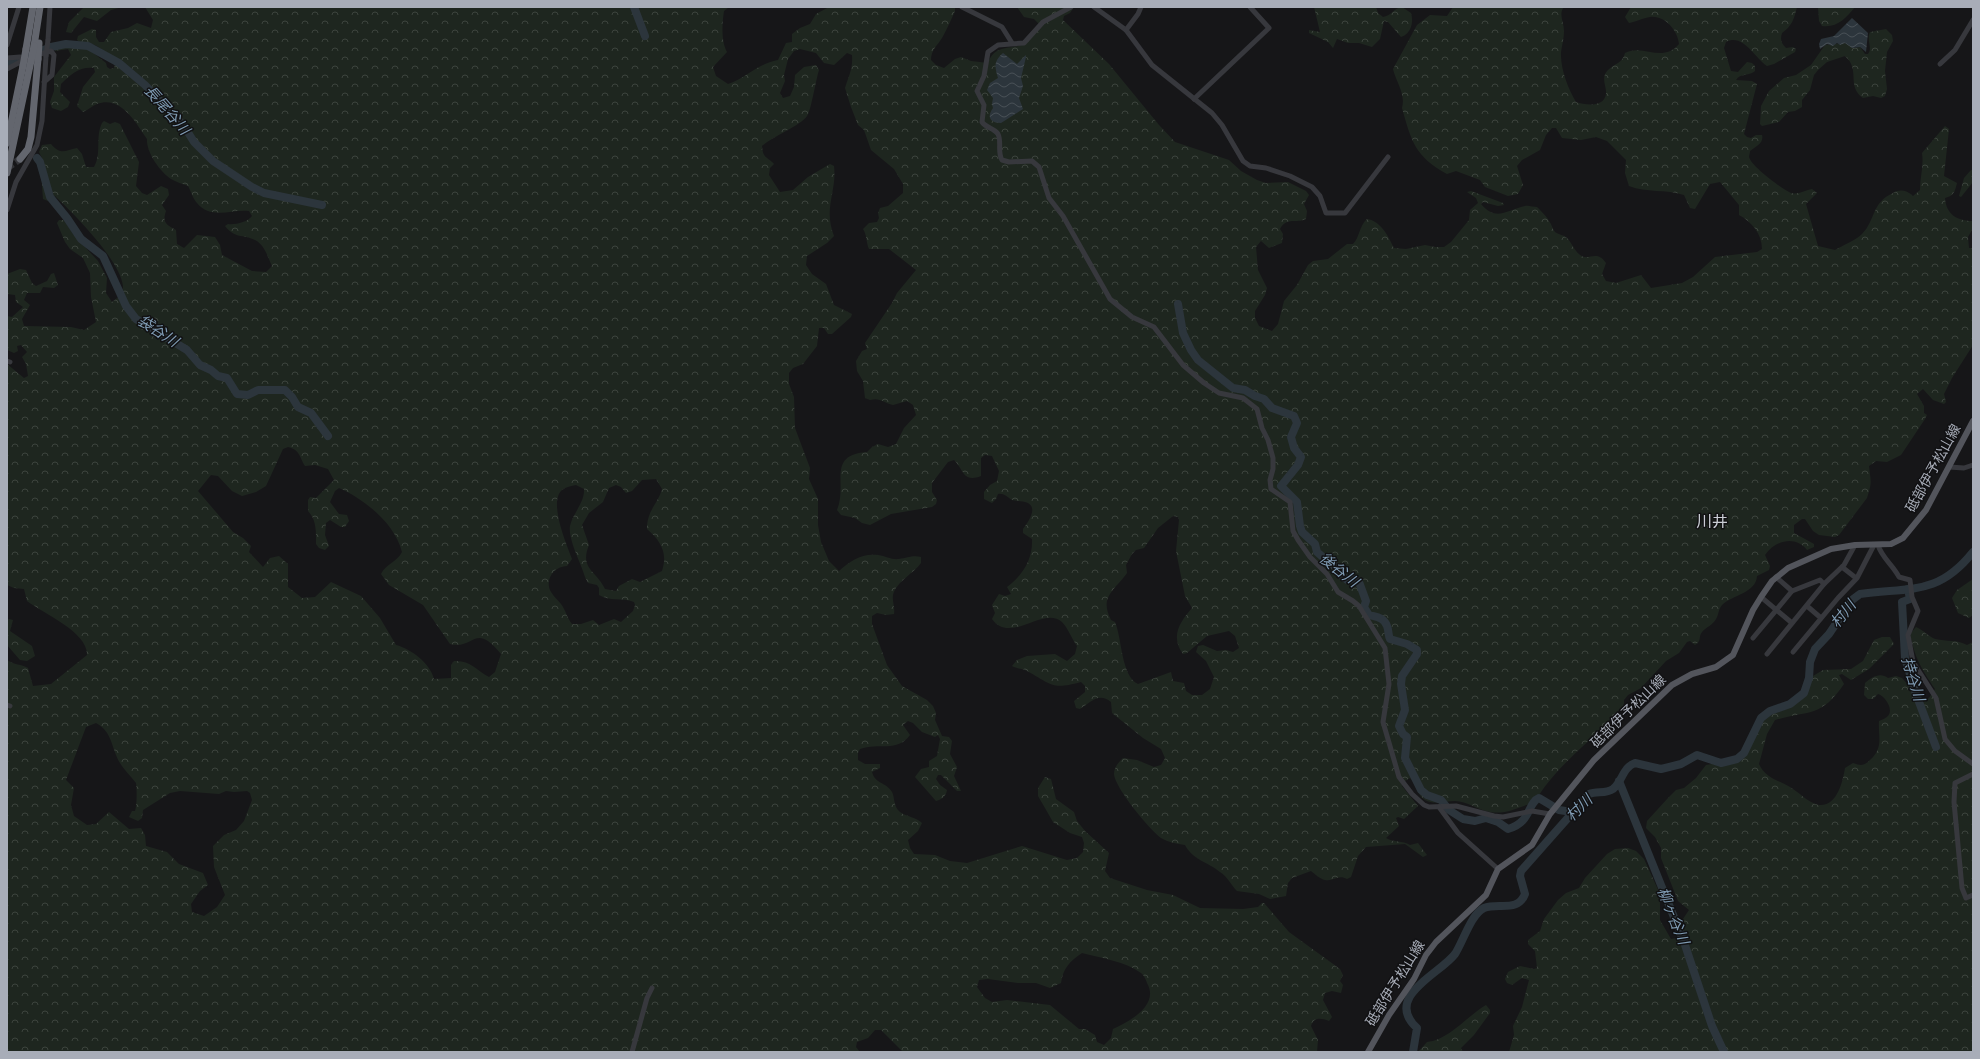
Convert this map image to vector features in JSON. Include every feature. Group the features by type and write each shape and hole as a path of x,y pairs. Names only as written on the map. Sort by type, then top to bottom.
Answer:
{"highway":[{"path":"7,143 33,7"},
{"path":"37,45 40,7"},
{"path":"7,173 34,60 43,7"},
{"path":"20,159 28,149 31,137 34,60"}],"main road":[{"name":"砥部伊予松山線","path":"1368,1052 1388,1015 1414,979 1426,955 1436,942 1486,895 1498,869 1532,845 1550,814 1594,760 1672,685 1692,674 1716,667 1733,655 1753,610 1761,597 1776,577 1788,568 1823,552 1855,545 1891,544 1903,538 1926,510 1973,421"}],"street":[{"path":"7,45 19,7"},
{"path":"7,210 16,182 37,144 42,121 50,7"},
{"path":"962,7 1002,27 1012,43"},
{"path":"1071,7 1043,22 1024,43 1017,45 1012,43 998,45 988,52 984,76 977,91 984,105 982,122 997,132 999,136 1000,156 1005,161 1032,161 1039,167 1049,198 1063,216 1106,293 1115,304 1132,317 1154,326 1183,366 1204,383 1219,393 1243,398 1257,409 1273,458 1273,468 1270,480 1271,489 1290,502 1292,526 1295,536 1310,558 1327,574 1338,592 1354,601 1359,606 1385,648 1389,684 1383,722 1399,777 1424,805 1439,807 1456,806 1503,817 1532,810 1550,814"},
{"path":"1094,7 1126,30 1152,65 1194,98 1217,119 1243,161 1250,166 1266,168 1290,176 1312,187 1320,196 1326,213 1344,213 1388,157"},
{"path":"1126,30 1138,14 1141,7"},
{"path":"1194,98 1269,28 1250,7"},
{"path":"1940,64 1955,50 1973,20"},
{"path":"7,69 44,52 53,52 52,75 44,82"},
{"path":"7,58 22,61"},
{"path":"1949,467 1964,468 1973,465"},
{"path":"1767,654 1824,584 1842,567 1855,545"},
{"path":"1793,652 1856,578 1876,545 1881,554 1894,567 1899,577 1910,580 1912,597 1918,611 1908,635 1910,653 1916,669 1936,698 1945,739 1955,751 1973,764"},
{"path":"1842,567 1856,578"},
{"path":"1776,577 1792,591"},
{"path":"1753,638 1777,611 1792,591 1820,580 1824,584"},
{"path":"1761,597 1792,623"},
{"path":"1807,606 1821,618"},
{"path":"1973,774 1955,783 1954,802 1962,888 1966,898 1973,895"},
{"path":"1439,807 1458,833 1498,869"},
{"path":"632,1052 647,998 652,988"}],"green space":[{"path":"84,7 122,7 111,10 97,21 84,17 71,33 66,32 69,22"},
{"path":"145,7 729,7 724,11 722,27 727,52 713,67 716,76 728,84 765,64 778,60 786,43 792,42 792,34 800,28 810,24 816,14 829,7 955,7 955,11 949,24 931,57 931,60 936,65 944,68 955,59 961,57 971,61 988,63 997,51 1023,45 1039,24 1034,19 1024,17 1017,7 1074,7 1070,13 1064,16 1063,20 1109,64 1159,125 1175,142 1229,160 1241,171 1257,180 1266,183 1288,182 1306,191 1309,195 1304,204 1307,211 1306,219 1289,221 1283,225 1280,229 1283,234 1282,243 1269,248 1261,241 1256,247 1258,270 1267,288 1265,295 1255,311 1255,318 1259,326 1272,331 1278,324 1284,301 1297,285 1308,265 1313,261 1328,259 1347,244 1353,244 1362,225 1367,219 1372,220 1380,226 1387,234 1394,248 1406,249 1425,245 1444,247 1451,242 1469,220 1470,210 1478,203 1476,198 1467,192 1471,191 1503,203 1504,205 1498,206 1483,202 1481,204 1486,209 1497,214 1526,206 1537,207 1547,218 1555,232 1567,238 1579,254 1586,257 1595,256 1602,259 1606,263 1602,274 1606,281 1616,283 1641,275 1651,288 1682,283 1693,277 1715,257 1757,252 1762,249 1762,244 1758,233 1748,221 1739,215 1739,205 1720,182 1710,184 1695,209 1690,208 1684,195 1670,192 1643,190 1629,186 1625,173 1626,160 1607,141 1596,137 1581,140 1562,138 1556,128 1552,128 1546,135 1540,150 1522,160 1517,166 1523,185 1518,194 1508,196 1485,187 1480,180 1456,171 1447,174 1436,168 1421,154 1416,147 1405,119 1402,108 1402,93 1393,69 1417,25 1430,15 1447,16 1453,7 1564,7 1561,12 1564,31 1561,58 1565,78 1576,102 1594,104 1602,102 1605,98 1606,91 1604,76 1610,68 1622,59 1625,53 1639,50 1659,53 1666,52 1673,50 1679,44 1676,34 1666,21 1656,17 1650,17 1629,23 1625,17 1631,7 1797,7 1792,22 1782,33 1781,37 1781,41 1786,48 1793,47 1796,49 1795,52 1774,64 1767,66 1748,47 1738,41 1732,40 1726,42 1724,48 1731,71 1738,72 1747,62 1752,63 1755,66 1755,71 1753,73 1740,76 1736,80 1752,81 1757,84 1744,134 1751,138 1756,135 1762,135 1762,140 1750,151 1749,157 1751,161 1767,177 1791,193 1799,193 1812,189 1817,193 1806,204 1818,246 1835,250 1862,234 1870,223 1877,207 1886,197 1901,191 1908,192 1913,196 1920,190 1923,162 1922,153 1945,126 1949,129 1944,176 1957,183 1954,193 1945,198 1946,204 1950,213 1954,216 1962,220 1973,221 1973,228 1968,237 1969,248 1973,248 1973,345 1952,378 1944,394 1946,402 1944,404 1933,400 1923,389 1917,394 1924,406 1924,413 1927,415 1925,419 1901,455 1887,462 1876,461 1869,466 1871,482 1867,498 1839,535 1835,537 1819,535 1813,531 1805,519 1802,519 1794,525 1794,533 1814,544 1814,547 1807,550 1797,542 1786,541 1769,550 1765,555 1770,566 1769,570 1757,576 1756,582 1748,590 1722,605 1715,621 1702,632 1695,645 1690,641 1687,642 1679,653 1666,661 1641,688 1628,695 1620,709 1606,725 1558,771 1534,803 1496,813 1459,801 1432,802 1422,798 1413,780 1410,778 1405,781 1402,786 1418,806 1404,819 1398,817 1396,818 1399,826 1386,838 1410,845 1418,843 1427,855 1423,857 1405,844 1366,847 1358,856 1351,877 1347,879 1341,877 1325,880 1319,878 1311,871 1292,878 1288,883 1286,896 1270,899 1259,894 1237,891 1223,874 1192,854 1185,845 1173,843 1161,838 1141,817 1120,789 1114,771 1123,758 1137,760 1154,767 1161,765 1165,758 1161,749 1143,738 1112,713 1111,702 1107,699 1095,699 1080,709 1076,708 1074,701 1085,692 1085,686 1081,682 1064,686 1052,685 1025,670 1012,666 1017,660 1027,656 1055,654 1067,661 1075,654 1077,646 1064,624 1055,618 1046,618 1017,627 1008,628 999,626 992,619 995,613 992,605 999,594 1005,596 1011,594 1007,587 1018,577 1029,560 1032,539 1023,533 1023,529 1032,514 1032,507 1025,502 1012,500 1002,494 998,494 992,503 984,499 984,492 990,485 997,481 999,471 992,456 985,455 981,458 981,476 975,478 967,477 954,460 948,462 932,483 932,492 937,500 936,504 932,507 891,514 870,525 862,523 855,518 841,515 837,510 840,500 842,465 854,454 867,452 878,444 888,447 896,444 904,428 916,415 913,405 907,401 893,405 879,400 870,400 865,398 863,381 857,371 856,361 862,351 867,349 865,343 897,293 916,270 889,249 869,249 868,246 863,229 869,223 877,222 880,208 888,206 903,193 903,184 894,169 871,150 864,130 858,125 845,88 851,68 852,55 847,53 834,65 824,63 816,53 800,49 794,51 788,59 784,75 785,81 780,93 783,98 790,96 794,87 795,75 804,67 816,65 819,70 809,113 804,120 762,146 764,155 774,164 770,168 769,175 780,192 793,190 808,177 830,164 834,166 834,184 830,217 834,236 827,243 807,256 806,265 812,274 826,284 834,305 852,314 851,317 832,334 828,334 824,328 819,328 817,346 803,364 793,368 789,373 789,384 794,397 795,428 810,468 809,479 818,499 818,525 821,542 829,561 839,571 857,558 867,555 878,555 896,559 912,556 921,557 921,563 901,582 895,590 893,595 894,614 886,615 877,613 872,616 872,624 887,665 902,686 927,700 933,706 936,713 935,720 942,736 949,737 952,741 950,754 957,767 954,776 961,791 957,791 941,775 938,775 936,779 940,785 947,790 944,797 936,801 915,777 921,769 929,767 929,761 937,756 940,739 938,735 935,737 922,732 913,723 908,721 903,725 910,735 905,740 899,744 860,749 858,753 858,760 865,764 880,764 880,768 872,772 873,776 890,789 893,794 895,805 900,812 917,819 922,823 918,831 908,840 910,848 914,854 935,855 950,861 967,863 1022,846 1067,860 1077,858 1083,852 1084,843 1082,837 1070,833 1053,822 1038,796 1038,788 1045,777 1051,779 1056,799 1074,812 1077,821 1085,831 1109,853 1105,871 1110,878 1147,890 1173,895 1200,908 1243,909 1258,907 1264,903 1289,932 1340,969 1343,975 1340,981 1343,985 1341,993 1332,991 1325,993 1323,1000 1332,1017 1329,1021 1321,1019 1312,1023 1311,1026 1318,1040 1317,1052 903,1052 881,1030 875,1030 868,1038 857,1042 856,1047 860,1052 7,1052 7,660 28,668 33,686 51,684 87,655 85,647 73,631 27,601 24,589 14,588 7,585 7,364 24,378 28,376 26,364 22,357 27,352 21,345 17,346 18,351 14,353 7,350 7,316 12,317 23,307 16,302 15,295 7,294 7,274 20,269 26,270 32,283 36,286 47,281 51,274 54,273 58,285 54,288 43,287 40,293 27,293 24,300 30,305 22,319 24,326 71,327 84,330 96,322 91,297 90,273 83,258 70,249 65,242 57,223 59,220 64,220 73,234 98,261 107,278 106,293 112,302 121,295 123,287 120,275 114,264 95,238 55,196 48,201 43,199 41,172 44,162 39,152 42,145 51,144 61,151 77,148 82,154 86,167 94,167 98,157 99,134 102,123 104,121 110,124 115,122 120,124 139,162 136,186 142,193 147,195 161,186 168,189 169,195 162,205 166,211 164,218 166,223 176,230 177,244 184,248 197,235 215,237 220,245 222,255 252,271 266,272 272,266 266,252 258,242 251,238 236,235 225,226 248,220 252,216 249,211 222,213 208,211 203,208 193,197 188,186 171,179 162,172 151,156 147,139 133,119 120,107 113,103 106,102 97,104 83,112 77,106 83,87 95,72 94,68 84,68 72,74 65,80 61,84 60,92 70,102 68,107 61,111 52,108 50,102 54,91 54,77 71,55 68,49 55,51 55,48 72,45 86,47 106,63 107,67 110,69 114,68 115,64 101,49 92,44 79,42 77,40 78,36 92,29 96,30 96,37 99,42 104,42 111,32 128,28 137,23 151,28 153,20","holes":["288,447 297,452 305,466 315,465 328,469 334,480 316,498 310,497 308,500 308,511 313,518 316,531 316,544 319,548 325,550 329,546 325,535 326,523 330,520 341,527 345,527 349,521 347,515 339,514 330,502 335,491 339,488 369,506 393,532 402,552 381,574 389,585 423,605 450,644 458,645 480,638 485,639 492,644 501,654 495,672 489,677 469,664 454,661 451,665 451,678 434,679 432,673 424,662 414,653 396,645 380,618 361,596 331,582 315,597 302,598 288,587 288,564 279,556 270,558 263,567 249,552 251,546 243,538 233,532 198,491 211,475 218,476 232,491 242,496 256,492 266,486 283,449","656,479 662,489 647,522 647,529 656,538 664,553 664,565 662,571 640,582 632,579 619,586 616,591 605,589 588,565 586,553 589,545 582,525 589,513 603,502 609,488 616,485 621,487 626,493 632,491 642,480","576,485 584,489 583,498 570,526 570,532 575,552 588,583 597,585 599,588 599,595 603,597 634,602 635,605 633,611 621,622 614,619 599,625 593,620 581,624 572,624 563,607 552,594 549,587 550,578 554,571 558,568 567,566 572,559 560,524 557,504 558,496 562,490","1173,516 1178,517 1176,551 1185,596 1192,608 1180,624 1177,635 1177,641 1183,654 1187,653 1207,636 1229,631 1235,636 1239,648 1233,652 1226,650 1217,651 1203,645 1198,646 1196,652 1206,661 1214,677 1210,689 1202,695 1192,695 1186,691 1184,683 1173,681 1171,672 1138,684 1132,680 1125,665 1115,622 1111,620 1108,612 1107,600 1127,573 1126,565 1132,554 1136,550 1144,548 1158,528","96,723 106,731 120,763 136,783 136,809 135,811 132,811 129,817 138,821 142,818 143,810 170,793 180,791 219,794 226,791 247,791 250,793 252,800 244,821 236,830 224,835 213,846 214,867 225,895 217,907 204,916 192,912 191,904 200,891 208,885 203,873 179,864 167,852 146,846 145,835 141,828 129,829 109,812 96,824 87,825 74,816 71,805 74,788 66,780 86,727","1082,953 1112,960 1128,966 1143,975 1150,991 1149,998 1141,1012 1127,1022 1113,1029 1111,1038 1104,1045 1097,1042 1095,1035 1085,1029 1079,1029 1050,1005 1007,1000 992,1002 985,998 977,987 979,980 988,979 1018,983 1036,983 1050,988 1061,983 1065,969"]},
{"path":"1314,7 1376,7 1378,13 1383,17 1402,7 1411,13 1412,24 1407,33 1401,37 1388,22 1384,21 1380,39 1372,47 1359,43 1348,43 1337,39 1333,48 1328,42 1309,33 1309,30 1320,32"},
{"path":"1818,7 1855,7 1837,24 1822,26 1819,21"},
{"path":"1886,29 1892,35 1893,41 1887,52 1885,71 1887,89 1885,96 1881,98 1873,96 1863,98 1858,93 1855,88 1850,61 1845,56 1827,62 1818,70 1814,75 1810,90 1802,100 1802,107 1795,111 1788,112 1779,122 1762,126 1760,124 1761,106 1769,91 1784,78 1796,75 1811,65 1825,45 1845,43 1854,48 1860,47 1865,54 1868,54 1870,49 1870,32"},
{"path":"1971,170 1973,170 1973,182 1961,197 1959,196 1964,178"},
{"path":"1973,579 1973,615 1969,618 1958,613 1952,598 1957,590"},
{"path":"7,620 13,620 10,631 32,646 35,656 27,661 20,660 7,645"},
{"path":"1916,627 1935,639 1959,642 1967,645 1973,642 1973,1052 1509,1052 1514,1035 1513,1026 1522,1007 1529,980 1522,978 1512,985 1507,983 1505,979 1508,972 1520,966 1534,969 1537,968 1535,951 1528,944 1528,940 1540,931 1544,919 1558,900 1566,893 1579,888 1585,878 1607,854 1615,849 1628,848 1636,851 1644,859 1660,894 1660,920 1671,939 1678,938 1683,929 1683,919 1689,910 1678,901 1661,858 1661,848 1655,837 1646,828 1647,821 1676,790 1684,788 1696,778 1706,765 1712,764 1722,766 1739,761 1746,755 1763,719 1772,712 1789,706 1807,690 1813,676 1823,670 1851,669 1863,661 1874,640 1882,637 1890,637 1894,644 1869,669 1851,680 1842,674 1839,675 1844,684 1828,703 1814,711 1775,720 1767,734 1759,764 1765,773 1790,787 1815,804 1825,805 1830,802 1835,798 1841,786 1845,768 1853,763 1860,765 1868,762 1877,751 1879,746 1879,721 1887,717 1890,713 1888,703 1881,695 1878,694 1873,699 1868,699 1864,695 1865,683 1879,675 1888,678 1896,676 1902,678 1923,702 1929,698 1935,689 1922,669 1914,650 1910,634"},
{"path":"1486,1005 1490,1010 1490,1013 1474,1035 1461,1048 1463,1052 1418,1052 1427,1042 1443,1037"}],"water":[{"path":"1852,18 1868,33 1866,52 1860,47 1852,48 1845,43 1840,45 1837,43 1833,46 1827,44 1820,49 1819,44 1821,39 1834,36"},
{"path":"1003,53 1017,64 1026,55 1026,57 1021,78 1023,86 1019,98 1023,109 1001,123 992,121 990,117 993,108 993,98 987,90 990,83 998,78 996,62"}],"waterway":[{"path":"634,7 645,36"},
{"name":"長尾谷川","path":"7,65 51,47 66,44 88,46 119,63 145,85 184,126 194,142 213,161 252,187 264,193 322,205"},
{"name":"袋谷川","path":"37,158 40,162 50,197 67,218 81,239 103,256 126,306 136,319 187,350 200,365 211,370 218,376 227,378 237,394 248,395 258,390 285,390 292,397 298,407 311,413 328,436"},
{"name":"後谷川","path":"1178,304 1183,333 1191,350 1198,360 1233,388 1245,390 1264,399 1272,408 1294,416 1297,423 1291,437 1294,448 1301,457 1298,465 1281,486 1297,502 1302,532 1315,544 1317,552 1332,565 1338,567 1341,575 1347,580 1354,579 1359,582 1366,601 1364,607 1369,615 1380,618 1386,623 1390,639 1407,644 1417,650 1417,654 1402,676 1401,684 1405,710 1399,726 1403,734 1407,737 1405,758 1421,790 1427,795 1441,800 1449,810 1463,819 1475,821 1486,818 1498,822 1508,829 1521,822 1532,804 1539,798 1559,810 1572,812"},
{"name":"村川","path":"1413,1052 1417,1028 1408,1017 1406,1006 1410,996 1427,978 1448,962 1455,954 1471,922 1479,911 1489,906 1513,905 1522,900 1525,894 1520,876 1521,871 1589,794 1613,789 1619,783 1625,771 1635,763 1661,769 1681,764 1697,755 1721,763 1737,759 1744,753 1761,718 1770,711 1790,704 1804,693 1809,678 1810,662 1815,649 1829,634 1852,600 1860,594 1922,587 1935,583 1948,576 1973,552"},
{"name":"持谷川","path":"1908,589 1910,599 1902,602 1905,658 1916,694 1936,747"},
{"name":"柳ヶ谷川","path":"1619,781 1684,942 1712,1026 1724,1052"}],"tunnel":[{"path":"7,168 20,159"}],"district":[{"name":"川井","path":"1712,521"}]}
